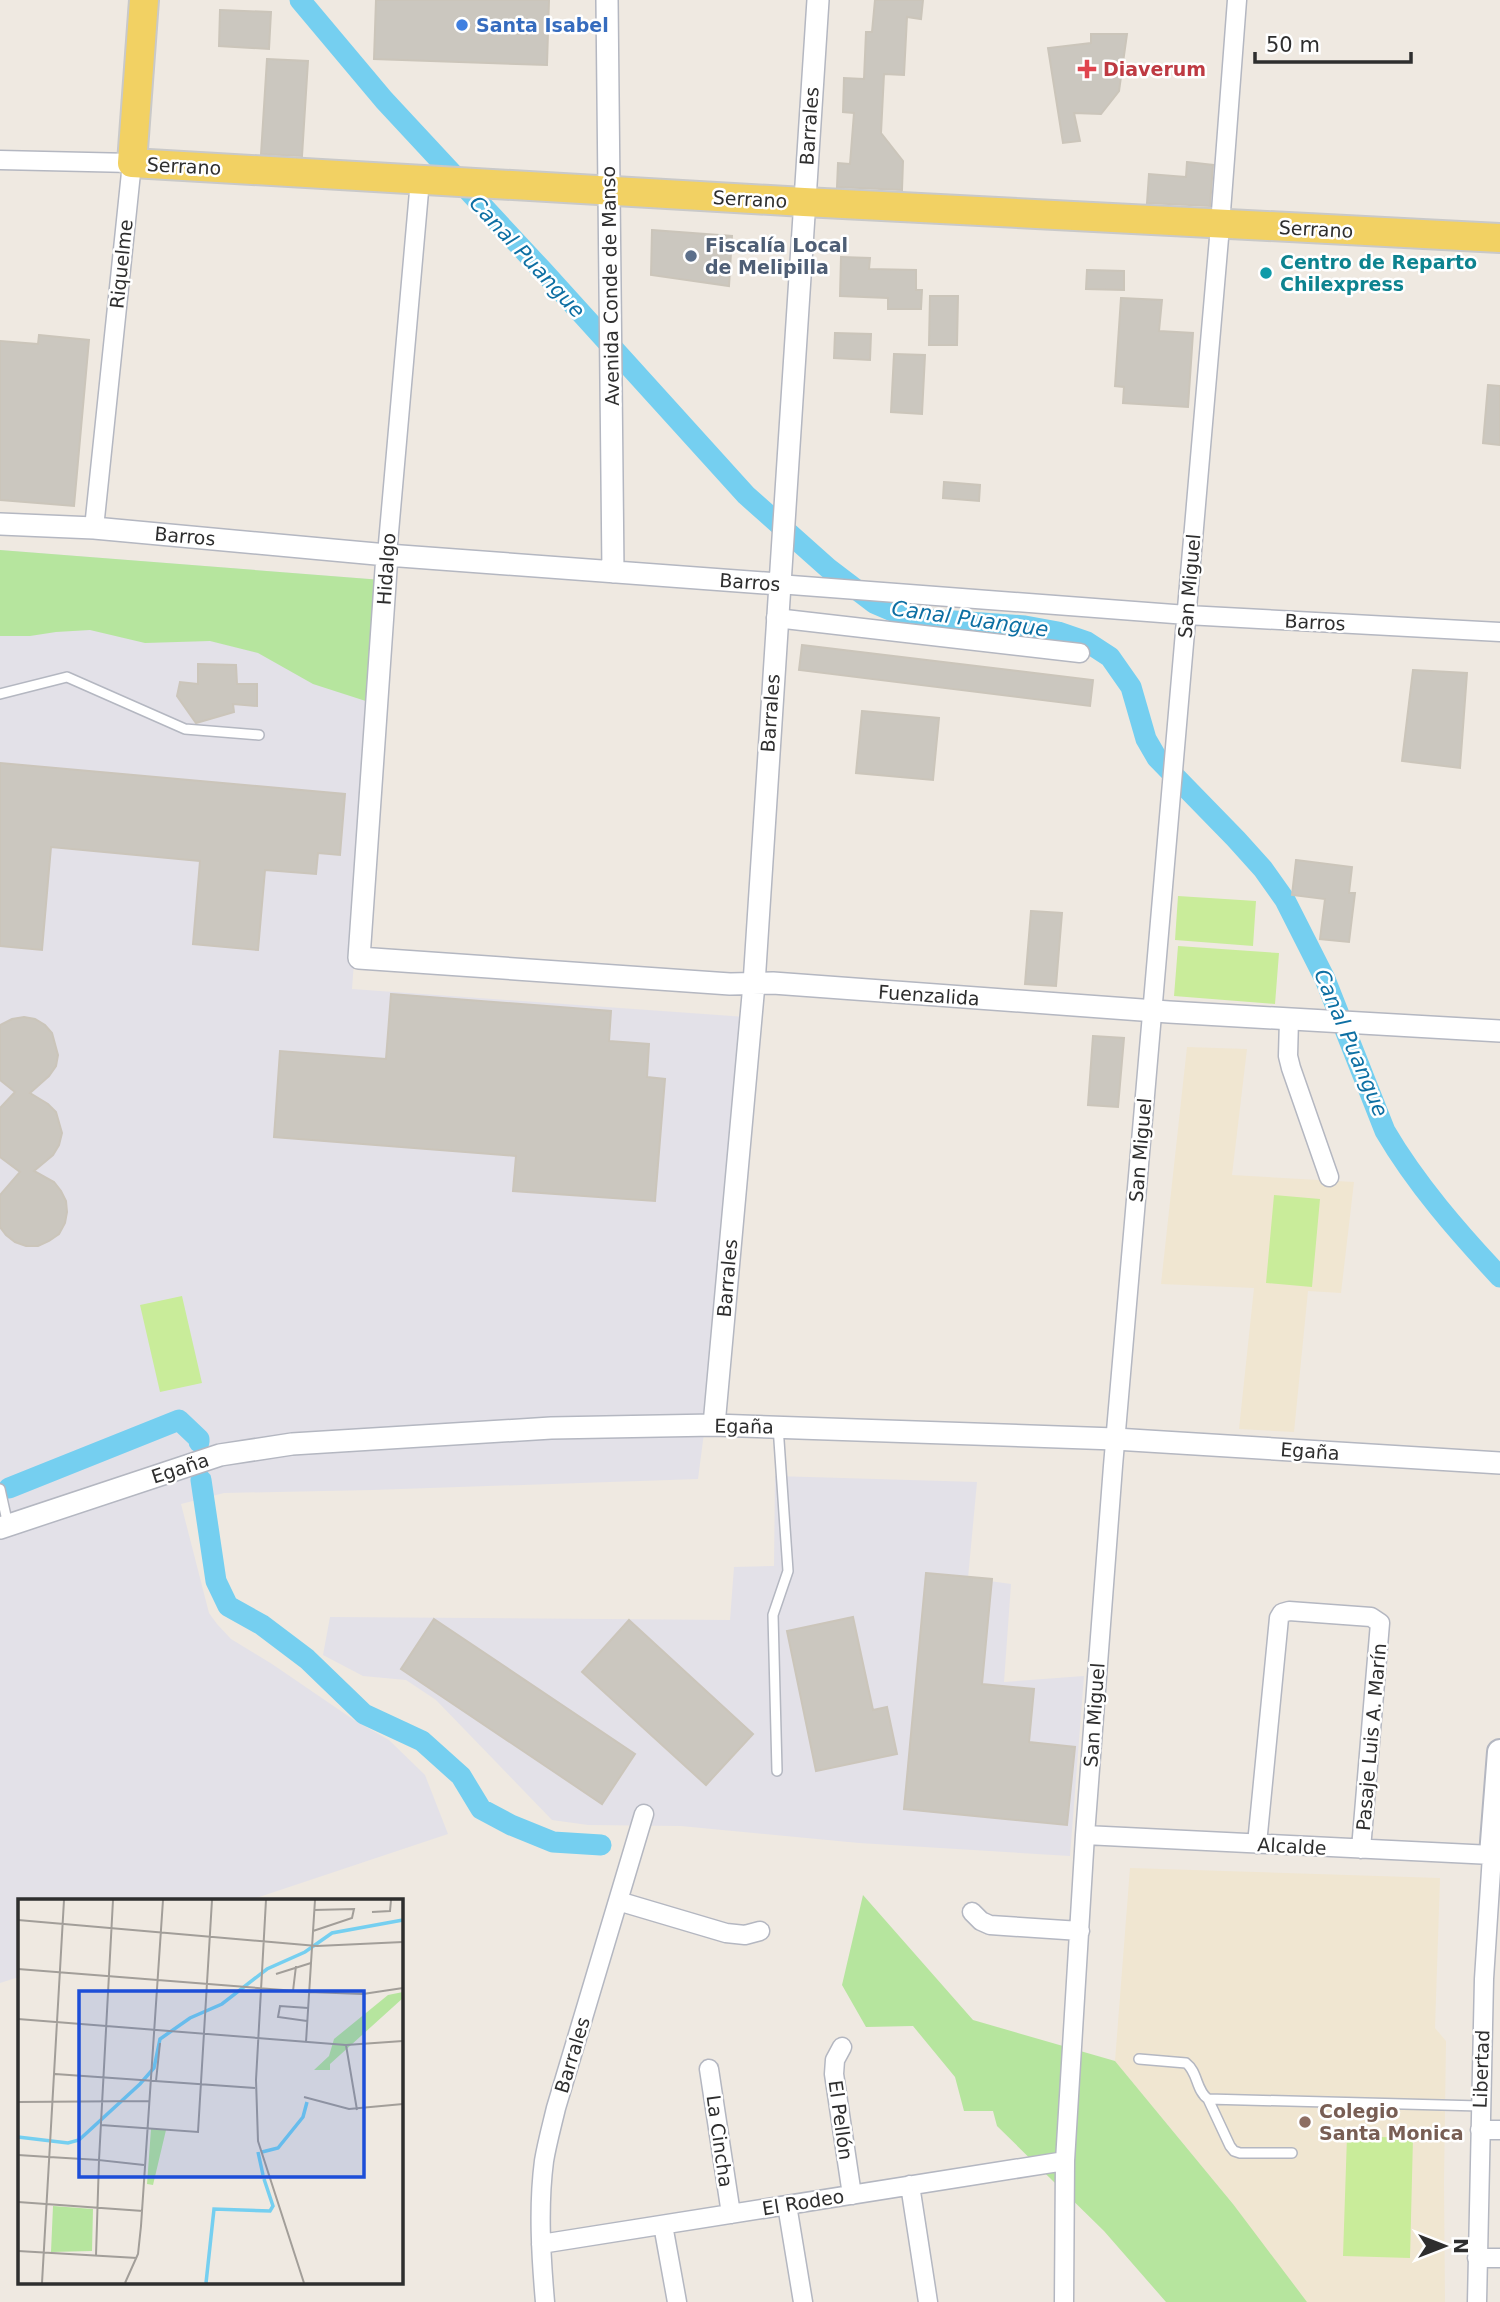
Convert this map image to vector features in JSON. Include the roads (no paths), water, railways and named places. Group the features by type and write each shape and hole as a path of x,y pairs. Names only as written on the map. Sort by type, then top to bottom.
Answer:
{"main road":[{"name":"Riquelme","path":"132,163 144,0"},
{"name":"Serrano","path":"132,163 804,202 1500,238"},
{"name":"Libertad","path":"1496,1856 1500,1752"}],"street":[{"name":"Avenida Conde de Manso","path":"607,0 613,572"},
{"name":"Barrales","path":"714,1425 754,984 818,0"},
{"name":"San Miguel","path":"1064,2302 1065,2161 1084,1835 1237,0"},
{"name":"Serrano","path":"0,160 132,163"},
{"name":"Riquelme","path":"94,528 132,163"},
{"name":"Hidalgo","path":"359,958 387,555 428,180"},
{"name":"Barros","path":"0,524 94,528 387,555 1187,615 1500,632"},
{"path":"776,618 1080,653"},
{"name":"Fuenzalida","path":"359,958 730,984 772,983 1152,1011 1500,1031"},
{"path":"1289,1018 1288,1056 1291,1069 1329,1177"},
{"name":"Egaña","path":"4,1527 220,1455 306,1443 551,1428 778,1426 1115,1439 1500,1463"},
{"name":"Pasaje Luis A. Marín","path":"1257,1844 1279,1618 1282,1613 1289,1611 1371,1617 1380,1623 1361,1849"},
{"name":"Barrales","path":"545,2302 541,2244 543,2178 550,2134 644,1814"},
{"name":"Alcalde","path":"1084,1835 1496,1856"},
{"name":"Libertad","path":"1477,2302 1480,2106 1492,2005 1496,1856"},
{"path":"618,1901 736,1935 760,1931"},
{"path":"972,1912 990,1925 1080,1931"},
{"name":"El Pellón","path":"842,2048 835,2060 834,2074 852,2194"},
{"name":"La Cincha","path":"709,2069 731,2214"},
{"path":"1480,2130 1500,2130"},
{"name":"El Rodeo","path":"541,2244 1065,2161"},
{"path":"909,2185 929,2302"},
{"path":"787,2205 803,2302"},
{"path":"663,2225 677,2302"},
{"path":"1477,2258 1500,2258"}],"lane":[{"path":"0,694 67,677 185,729 259,735"},
{"path":"777,1771 772,1615 788,1571 778,1426"},
{"path":"0,1489 4,1527"},
{"path":"1139,2059 1186,2063 1194,2072 1203,2096 1208,2099 1480,2106"},
{"path":"1208,2099 1234,2151 1292,2153"}],"waterway":[{"name":"Canal Puangue","path":"300,0 384,100 746,495 828,568 874,603 895,612 926,619 1025,626 1058,632 1087,642 1110,657 1131,687 1146,739 1157,758 1236,839 1263,869 1285,900 1325,979 1385,1131 1397,1151 1438,1207 1500,1277"},
{"path":"9,1488 179,1420 199,1442"},
{"path":"201,1480 216,1581 228,1606 262,1625 307,1659 364,1714 422,1741 461,1776 481,1809 553,1842 601,1845"}],"place":[{"name":"Santa Isabel","path":"462,25"},
{"name":"Diaverum","path":"1087,69"},
{"name":"Fiscalía Local de Melipilla","path":"691,256"},
{"name":"Centro de Reparto Chilexpress","path":"1266,273"},
{"name":"Colegio Santa Monica","path":"1305,2122"}]}
